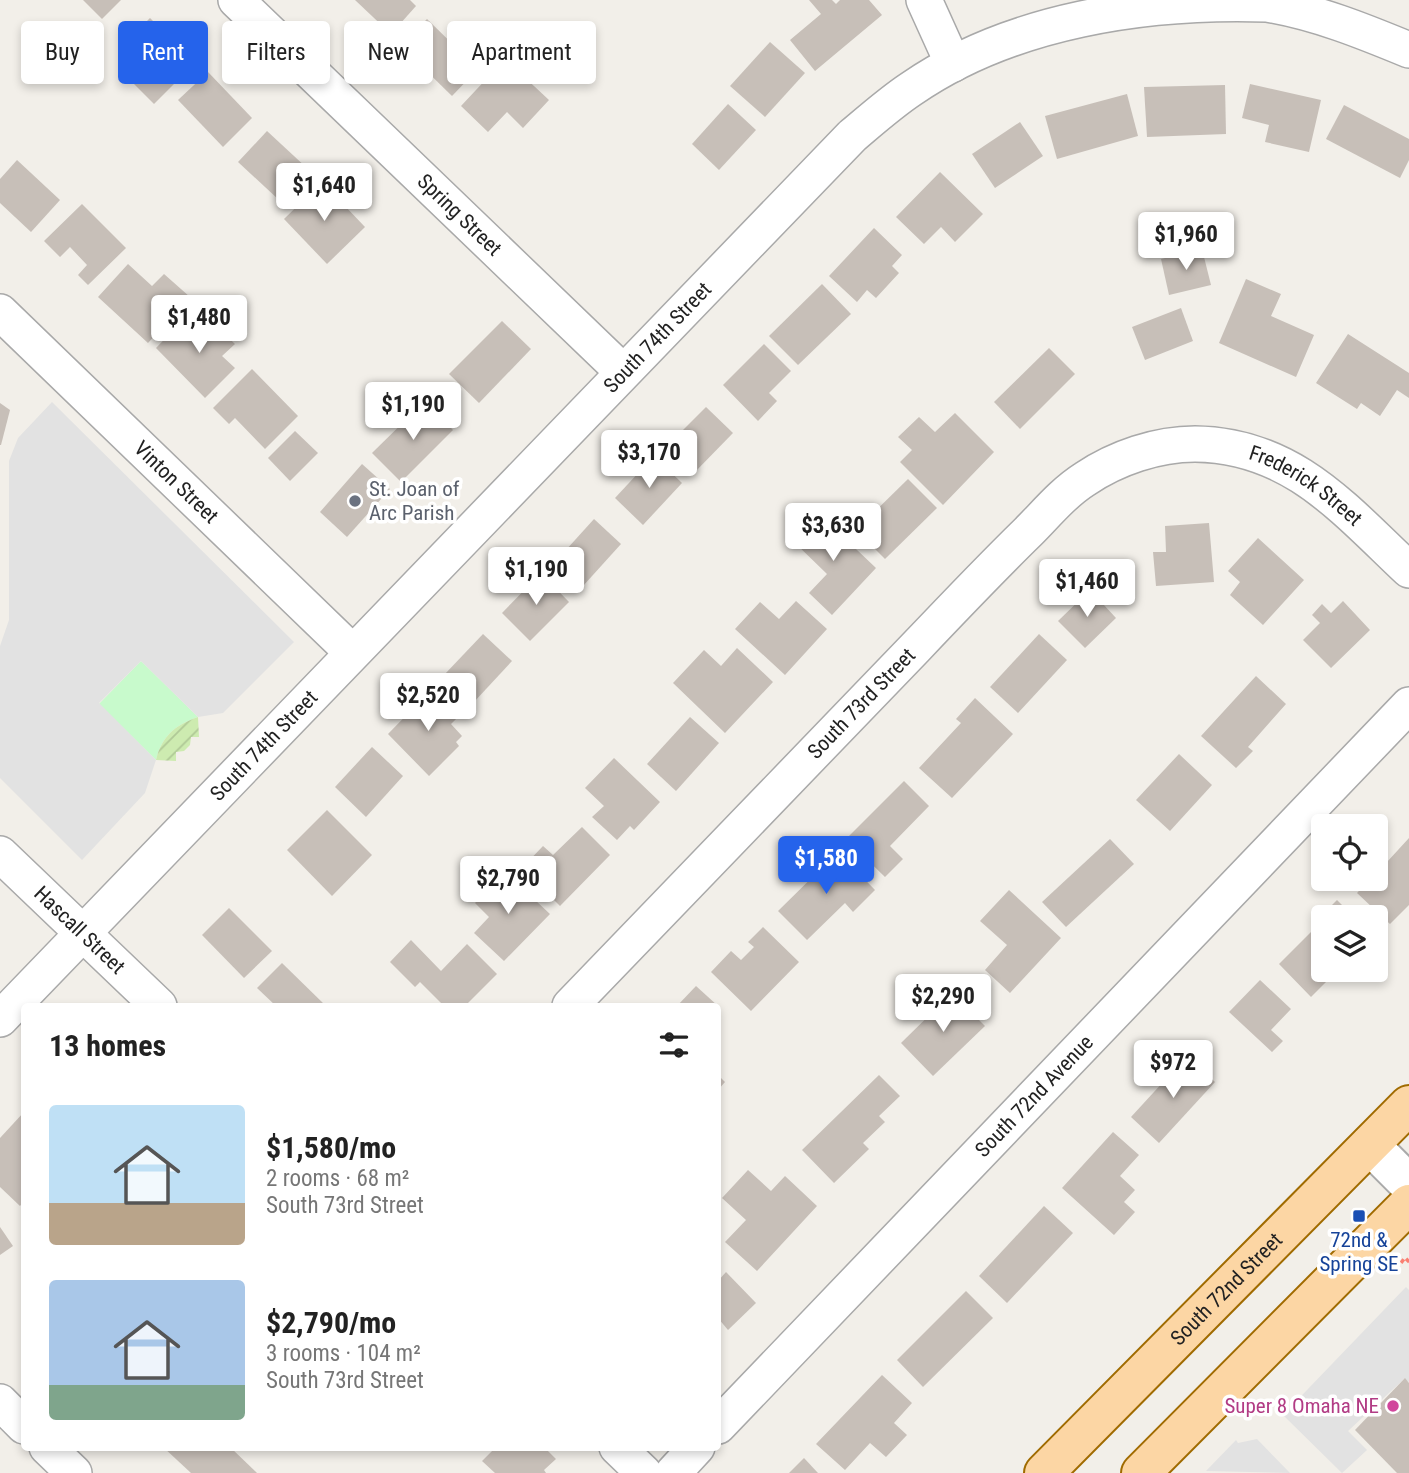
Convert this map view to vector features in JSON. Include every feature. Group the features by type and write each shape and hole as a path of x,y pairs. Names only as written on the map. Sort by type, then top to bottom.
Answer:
{"main road":[{"name":"South 72nd Street","path":"1044,1473 1409,1105"},
{"path":"1142,1473 1409,1204"}],"street":[{"name":"Spring Street","path":"236,0 622,372"},
{"path":"924,0 953,64"},
{"name":"South 74th Street","path":"0,1019 852,136 911,89 953,64 1023,32 1090,12 1164,2 1229,1 1265,4 1310,14 1409,50"},
{"name":"Vinton Street","path":"0,312 352,652"},
{"name":"Frederick Street","path":"1181,445 1240,448 1291,467 1324,490 1409,570"},
{"name":"South 73rd Street","path":"573,1003 1068,492 1107,466 1125,458 1150,450 1181,445"},
{"name":"South 72nd Avenue","path":"721,1423 1409,705"},
{"name":"Hascall Street","path":"0,854 156,1003"},
{"path":"1370,1145 1409,1184"},
{"path":"0,1402 21,1423"},
{"path":"51,1451 74,1473"},
{"path":"621,1451 644,1473"},
{"path":"673,1473 693,1451"}],"green space":[{"path":"141,661 198,717 183,724 166,738 156,760 99,704"},
{"path":"198,717 199,737 191,737 190,745 184,751 176,752 176,761 156,760 166,738 183,724"}],"shaded area":[{"path":"52,402 294,642 223,713 198,717 141,661 99,703 156,760 145,793 82,860 0,778 0,646 9,620 9,461 18,438"},
{"path":"1406,1287 1409,1290 1409,1382 1404,1379 1348,1431 1367,1450 1342,1473 1283,1415"},
{"path":"1257,1439 1290,1473 1206,1471 1236,1440 1238,1443"}],"building":[{"path":"83,0 121,0 102,19"},
{"path":"355,0 410,0 416,6 403,21 377,21"},
{"path":"809,0 832,0 836,4 840,0 869,0 882,15 815,71 790,40 821,14"},
{"path":"433,25 447,39 447,84 464,84 452,96 433,77"},
{"path":"770,42 805,73 765,117 730,86"},
{"path":"208,72 252,118 223,147 178,100 195,84 208,84"},
{"path":"134,84 174,84 154,104"},
{"path":"482,84 532,84 549,100 523,128 507,112 488,132 461,106"},
{"path":"1250,84 1321,100 1309,152 1265,142 1269,125 1242,118"},
{"path":"1225,85 1226,134 1147,137 1144,87"},
{"path":"1127,94 1138,136 1057,159 1045,116"},
{"path":"728,104 756,130 719,170 692,144"},
{"path":"1344,105 1409,139 1409,160 1400,178 1326,139"},
{"path":"1020,122 1043,156 995,188 972,154"},
{"path":"267,131 308,169 279,200 238,162"},
{"path":"17,160 60,200 31,232 0,203 0,179"},
{"path":"940,172 983,214 955,242 941,227 924,244 896,217"},
{"path":"322,182 365,227 327,264 284,219"},
{"path":"82,204 126,248 88,285 78,275 87,265 70,247 60,257 44,241"},
{"path":"874,228 902,255 892,266 899,273 876,298 867,290 857,302 829,276"},
{"path":"1202,249 1211,285 1169,295 1161,259"},
{"path":"128,264 152,286 164,274 190,297 148,343 98,297"},
{"path":"1246,279 1281,294 1271,316 1314,335 1296,377 1219,343"},
{"path":"822,284 851,314 798,365 769,336"},
{"path":"1181,308 1193,341 1145,360 1132,327"},
{"path":"209,319 235,344 222,356 235,368 205,398 156,348 183,320 195,332"},
{"path":"502,321 531,349 479,403 449,374"},
{"path":"1348,334 1409,373 1409,398 1397,390 1380,416 1361,403 1357,409 1316,383"},
{"path":"764,344 791,371 769,393 777,401 758,421 723,385"},
{"path":"1049,348 1075,374 1020,429 994,402"},
{"path":"252,369 298,416 265,449 235,418 229,424 213,408"},
{"path":"425,401 453,430 401,482 372,453"},
{"path":"0,403 10,410 1,445 0,445"},
{"path":"706,407 733,433 693,474 666,447"},
{"path":"955,413 994,452 943,505 900,462 912,450 898,437 919,417 935,432"},
{"path":"295,431 318,453 290,481 268,458"},
{"path":"654,456 682,483 643,525 615,498"},
{"name":"St. Joan of Arc Parish","path":"362,464 390,489 347,537 320,512"},
{"path":"908,479 937,508 885,559 856,530"},
{"path":"818,513 876,568 832,615 809,593 827,574 793,541"},
{"path":"594,519 621,544 583,586 556,561"},
{"path":"1209,523 1214,582 1156,586 1153,552 1166,552 1165,526"},
{"path":"1258,538 1304,580 1263,625 1230,595 1240,582 1228,571"},
{"path":"541,573 569,602 530,641 502,613"},
{"path":"1090,590 1116,618 1085,648 1058,621"},
{"path":"796,601 827,629 785,675 735,629 760,602 779,619"},
{"path":"1343,601 1370,630 1331,668 1303,640 1320,623 1312,615 1322,604 1331,613"},
{"path":"483,634 512,661 474,702 444,675"},
{"path":"1039,634 1067,660 1018,713 990,687"},
{"path":"737,648 773,682 725,733 673,683 704,650 721,666"},
{"path":"1256,676 1286,704 1248,747 1253,751 1236,768 1201,736"},
{"path":"431,690 458,717 451,724 462,736 456,742 459,746 429,776 388,734"},
{"path":"975,698 1013,734 952,798 919,768 961,723 956,719"},
{"path":"690,717 719,743 676,791 647,764"},
{"path":"372,747 403,776 366,817 335,787"},
{"path":"1179,754 1212,785 1170,831 1136,800"},
{"path":"614,758 660,802 634,830 630,826 617,840 592,817 604,806 585,788"},
{"path":"904,781 929,806 890,846 903,859 885,877 846,839"},
{"path":"327,810 372,855 332,896 287,850"},
{"path":"582,827 610,855 560,906 522,868 543,846 553,855"},
{"path":"1409,838 1409,905 1390,924 1388,905 1370,905 1357,893 1388,891 1388,861"},
{"path":"1110,839 1134,864 1066,927 1042,902"},
{"path":"838,852 875,890 853,912 845,903 807,940 778,911"},
{"path":"505,872 550,914 504,961 474,933 489,917 475,903"},
{"path":"1009,890 1061,938 1010,993 985,970 1007,945 980,921"},
{"path":"229,908 272,951 244,978 202,935"},
{"path":"763,927 799,962 751,1011 711,972 731,951 741,960 754,947 748,942"},
{"path":"1311,932 1311,982 1326,982 1311,997 1279,964"},
{"path":"411,940 441,971 467,944 497,974 468,1003 441,1003 420,982 415,987 390,962"},
{"path":"282,963 323,1003 273,1003 257,988"},
{"path":"1260,980 1291,1009 1271,1030 1283,1041 1272,1052 1229,1012"},
{"path":"696,986 715,1003 680,1003"},
{"path":"952,993 985,1026 933,1076 901,1043"},
{"path":"1187,1056 1215,1082 1159,1143 1131,1117"},
{"path":"879,1075 900,1096 879,1116 885,1122 863,1143 869,1149 834,1183 802,1150"},
{"path":"21,1115 20,1206 0,1187 0,1138"},
{"path":"1113,1132 1139,1155 1120,1176 1135,1190 1124,1202 1135,1212 1114,1235 1062,1188"},
{"path":"748,1170 771,1191 785,1176 817,1206 757,1271 725,1242 746,1220 722,1198"},
{"path":"1044,1206 1073,1233 1007,1303 979,1276"},
{"path":"0,1227 13,1246 0,1255"},
{"path":"726,1272 756,1303 728,1330 721,1322 721,1278"},
{"path":"966,1291 993,1318 923,1387 897,1360"},
{"path":"882,1375 912,1403 894,1423 907,1435 886,1457 870,1443 845,1470 816,1444"},
{"name":"Super 8 Omaha NE","path":"1405,1378 1409,1383 1409,1473 1397,1473 1355,1430"},
{"path":"167,1451 234,1451 257,1473 191,1473"},
{"path":"492,1451 548,1451 556,1459 544,1470 546,1473 495,1473 482,1461"},
{"path":"804,1458 818,1473 789,1473"}],"place":[{"name":"St. Joan of Arc Parish","path":"355,501"},
{"name":"72nd & Spring SE","path":"1359,1216"},
{"name":"Super 8 Omaha NE","path":"1393,1406"}]}
